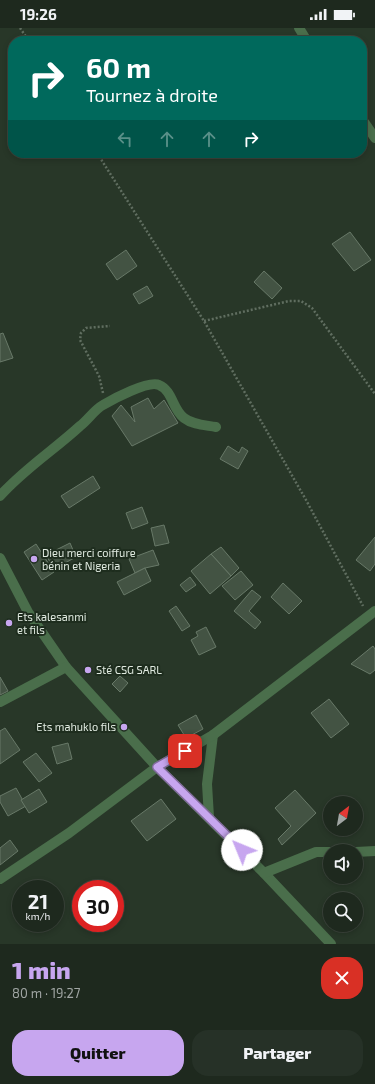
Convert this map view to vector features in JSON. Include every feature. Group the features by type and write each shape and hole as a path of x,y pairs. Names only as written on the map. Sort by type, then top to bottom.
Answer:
{"street":[{"path":"367,126 375,138"},
{"path":"0,496 34,463 80,426 102,405 148,384 158,384 168,390 176,410 184,419 194,424 216,427"},
{"path":"0,558 28,612 66,667 157,767 209,817 331,944"},
{"path":"0,879 69,833 157,767 213,735 372,613"},
{"path":"0,702 66,667"},
{"path":"209,817 207,784 213,735"},
{"path":"363,852 375,851"},
{"path":"264,873 316,852 323,852"}],"path":[{"path":"101,158 204,321 306,500 354,590 372,613"},
{"path":"204,321 289,301 301,301 312,308 375,394"},
{"path":"102,405 103,393 99,376 80,340 81,333 86,328 110,326"}],"building":[{"path":"350,232 371,260 354,271 332,244"},
{"path":"126,250 137,266 117,280 106,264"},
{"path":"264,271 282,288 272,299 254,282"},
{"path":"147,286 153,296 139,304 133,294"},
{"path":"3,333 13,358 0,362 0,334"},
{"path":"148,398 154,409 164,400 178,423 132,446 112,416 121,405 135,422 131,407"},
{"path":"228,446 239,453 242,447 248,451 238,469 220,459"},
{"path":"93,476 100,488 69,508 61,496"},
{"path":"142,507 148,523 132,529 126,513"},
{"path":"164,525 169,543 155,546 151,528"},
{"path":"375,537 375,564 370,571 356,560"},
{"path":"70,543 76,557 54,569 46,555"},
{"path":"36,544 54,572 42,580 24,552"},
{"path":"221,547 239,568 231,576 211,554"},
{"path":"153,550 159,565 145,568 135,573 129,559"},
{"path":"211,554 231,576 210,594 191,571"},
{"path":"145,568 151,581 124,595 117,582"},
{"path":"241,571 253,585 235,600 222,586"},
{"path":"190,577 196,585 186,592 180,585"},
{"path":"283,583 302,601 289,614 271,597"},
{"path":"252,590 261,597 249,611 261,622 255,629 234,611"},
{"path":"176,606 190,626 182,631 169,611"},
{"path":"206,627 216,647 199,655 191,640 198,636 196,632"},
{"path":"373,646 375,649 375,670 370,674 351,664"},
{"path":"120,676 128,683 120,692 112,684"},
{"path":"0,677 8,691 0,695"},
{"path":"329,699 349,724 331,738 311,713"},
{"path":"196,715 203,729 186,738 178,725"},
{"path":"5,728 20,750 0,764 0,731"},
{"path":"68,743 72,759 57,764 52,747"},
{"path":"36,753 52,773 39,782 23,762"},
{"path":"16,788 26,806 8,816 0,802 0,796"},
{"path":"39,789 47,802 29,813 21,800"},
{"path":"295,790 316,813 282,845 278,839 291,826 275,808"},
{"path":"161,799 176,819 147,841 131,821"},
{"path":"10,840 18,851 0,865 0,848"}],"place":[{"name":"Dieu merci coiffure bénin et Nigeria","path":"34,559"},
{"name":"Ets kalesanmi et fils","path":"9,623"},
{"name":"Sté CSG SARL","path":"88,670"},
{"name":"Ets mahuklo fils","path":"124,727"}],"route":[{"path":"185,751 157,767 242,850"}]}
